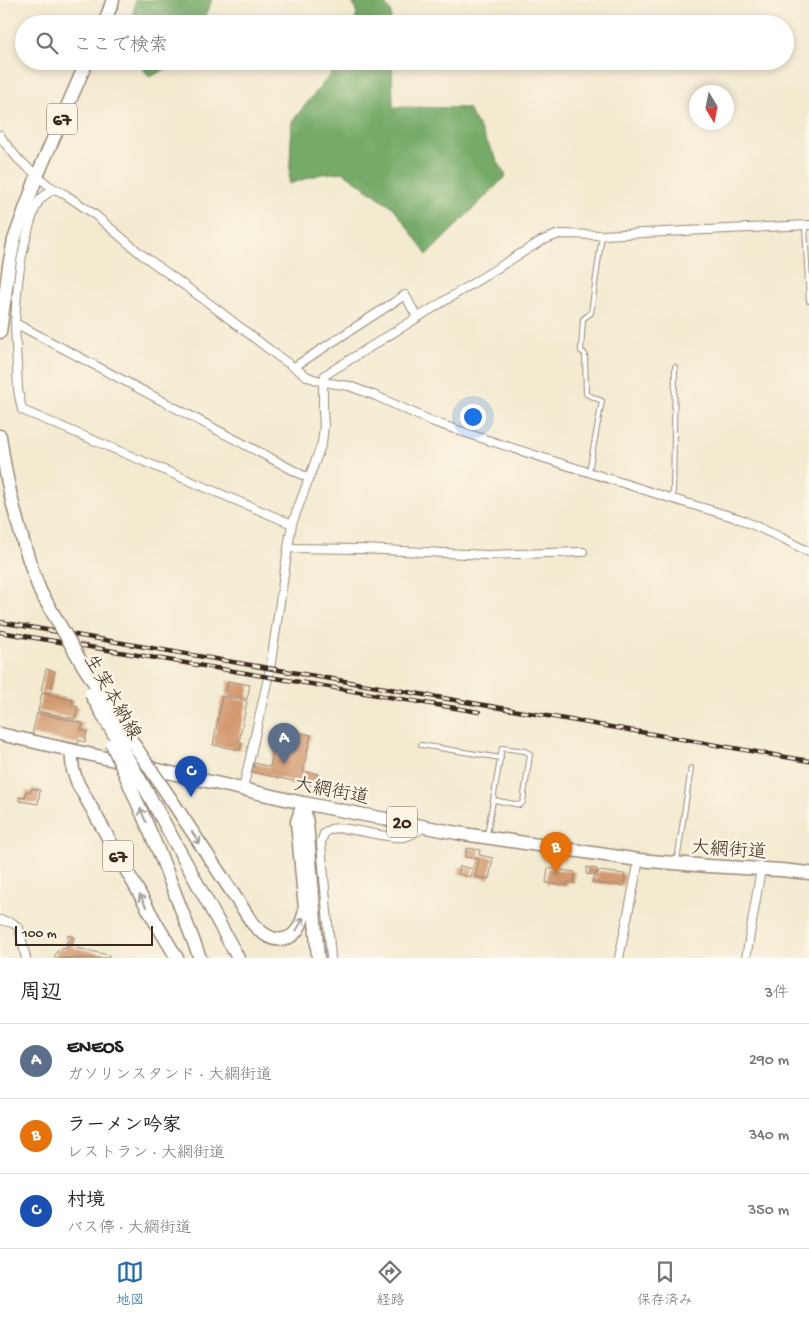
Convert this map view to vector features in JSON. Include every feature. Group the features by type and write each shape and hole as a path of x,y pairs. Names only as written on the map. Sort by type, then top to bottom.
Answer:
{"main road":[{"path":"107,15 113,0"},
{"name":"67","path":"0,332 14,240 37,176 84,70"},
{"name":"生実本納線","path":"0,436 12,503 29,563 66,650 150,797 238,958"},
{"path":"40,591 84,667 132,743 252,924 260,932 273,939 281,940 294,933 300,927 303,919 305,909 297,822 303,803"},
{"name":"67","path":"95,700 161,857 200,958"},
{"name":"大網街道","path":"0,734 303,803 486,838 639,860 809,873"},
{"name":"67","path":"71,750 73,770 78,784 177,958"},
{"path":"303,803 307,823 318,958"},
{"path":"309,958 316,937"}],"street":[{"path":"1,141 18,159 48,185 94,214 141,254 308,377 323,382 349,386 431,421 478,437 740,519 809,552"},
{"path":"54,188 44,196 35,210 20,260 15,323 18,390 22,410 292,524"},
{"path":"243,789 270,668 292,524 322,443 324,426 323,382 325,374 541,240 560,234 602,235 807,225"},
{"path":"294,367 405,295 417,317"},
{"path":"15,323 308,478"},
{"path":"288,548 361,549 487,555 583,552"},
{"path":"331,958 321,842 323,835 332,828 402,838 425,827"},
{"path":"619,958 639,860"},
{"path":"746,958 761,869"},
{"path":"0,920 13,922 19,928 26,958"}],"lane":[{"path":"807,225 809,301"},
{"path":"589,473 602,401 586,394 585,354 581,350 583,319 591,313 602,235"},
{"path":"673,499 675,367"},
{"path":"421,745 501,758"},
{"path":"486,838 502,748 525,751 530,754 524,802 520,805 494,800"},
{"path":"677,864 691,768"}],"green space":[{"path":"135,0 212,0 205,15 133,15"},
{"path":"352,0 382,0 391,12 391,15 357,14"},
{"path":"144,70 164,70 150,77"},
{"path":"334,70 392,70 393,107 468,108 506,176 427,255 394,208 343,172 321,174 289,184 292,121"}],"building":[{"path":"46,669 55,671 50,693 41,691"},
{"path":"228,681 250,685 247,699 226,695"},
{"path":"42,693 73,700 72,705 78,707 75,719 38,711"},
{"path":"222,696 247,701 239,742 242,743 240,750 213,745"},
{"path":"37,713 83,723 81,730 87,731 85,742 79,740 78,744 32,735"},
{"path":"278,728 311,735 303,771 318,774 316,786 252,772 254,763 270,767"},
{"path":"32,788 40,790 38,804 19,801 19,797 25,798 26,791 31,792"},
{"path":"467,848 480,850 479,855 493,858 489,879 475,877 479,859 465,857"},
{"path":"460,866 473,869 471,877 458,874"},
{"path":"587,867 597,869 596,875 586,874"},
{"path":"548,868 575,872 574,883 568,882 567,886 546,883"},
{"path":"598,871 625,874 623,886 592,883 593,877 597,878"},
{"path":"68,935 74,937 72,947 109,955 109,958 54,958 60,948 66,949"}],"railway":[{"path":"0,622 809,761"},
{"path":"0,632 479,712"}],"place":[{"name":"ENEOS","path":"284,764"},
{"name":"村境","path":"191,797"},
{"name":"ラーメン吟家","path":"556,873"}]}
